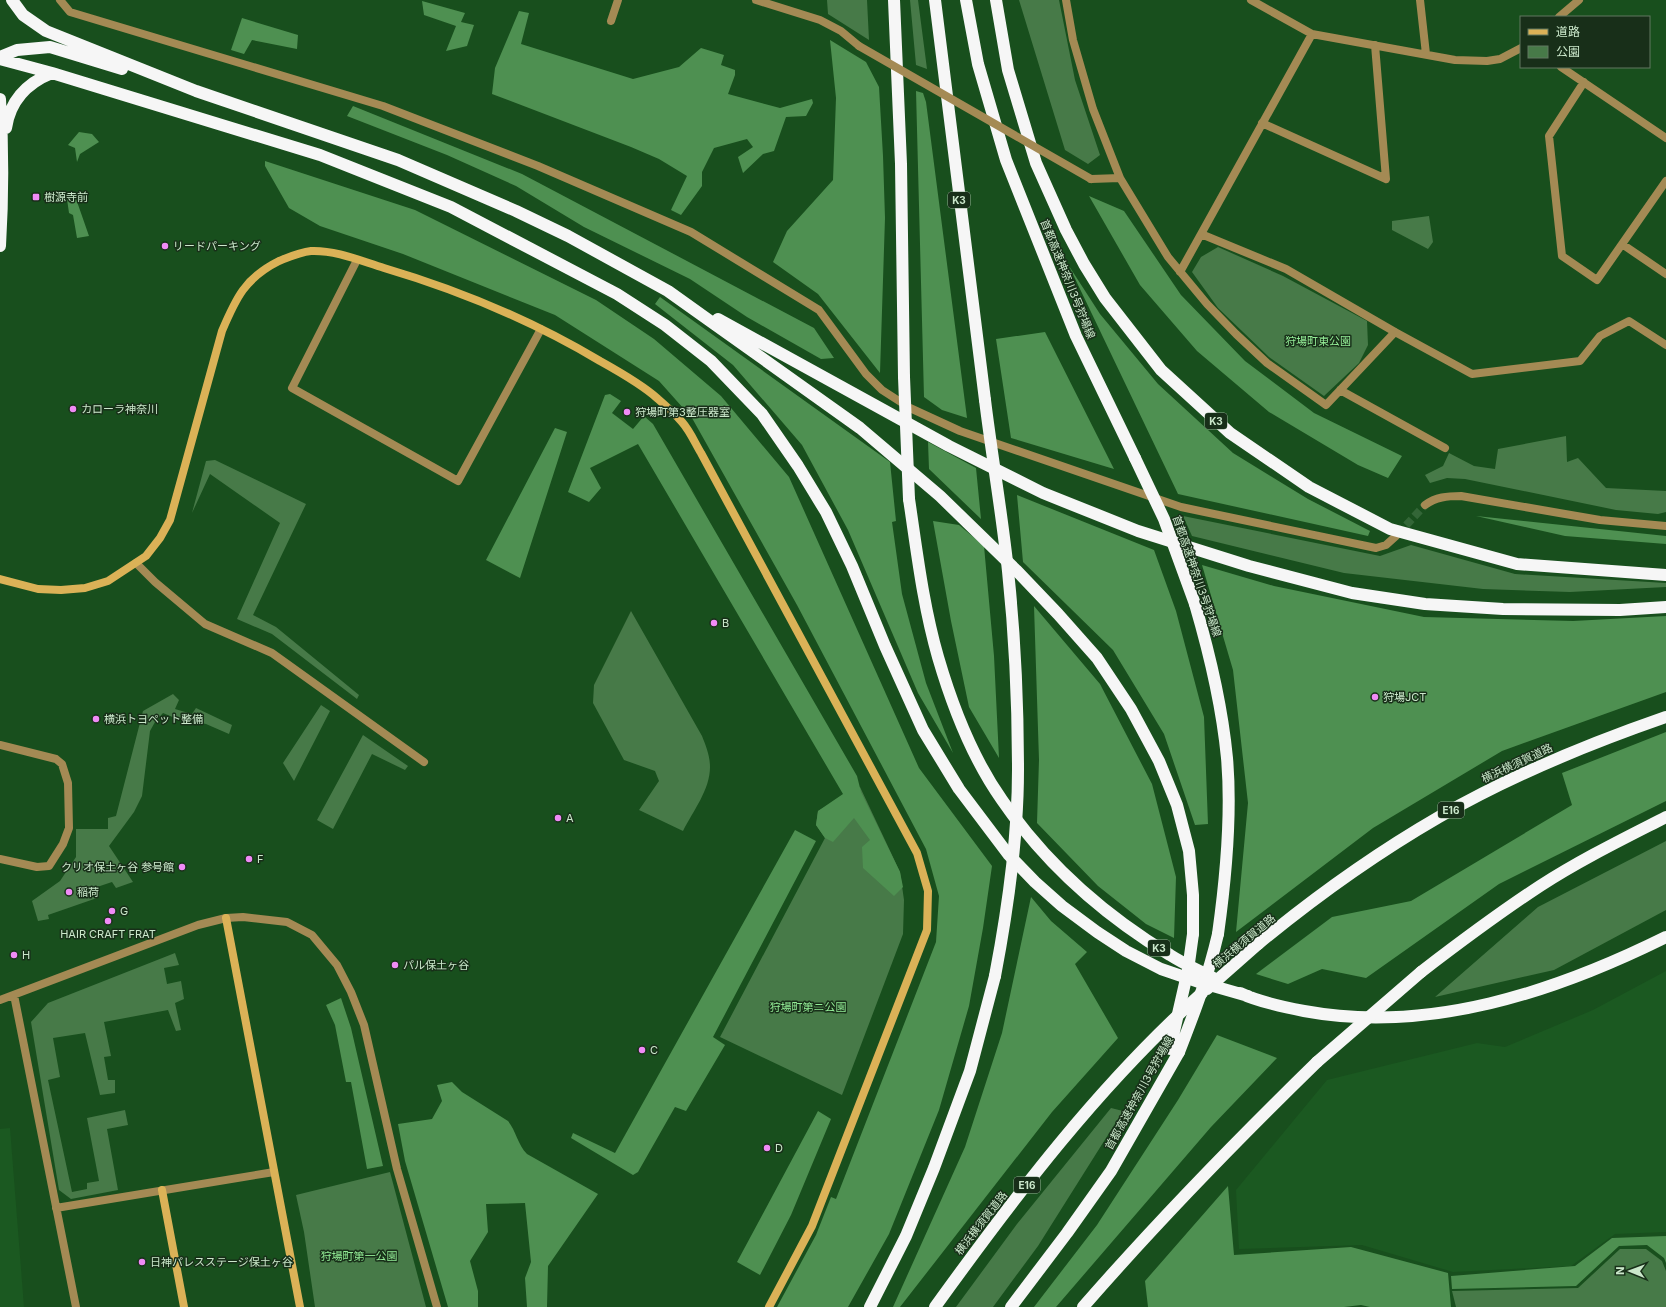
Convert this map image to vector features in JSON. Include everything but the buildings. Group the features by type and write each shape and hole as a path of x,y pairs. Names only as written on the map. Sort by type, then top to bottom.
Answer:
{"highway":[{"path":"12,0 23,15 46,31 196,91"},
{"name":"K3","path":"894,0 901,164 904,377 909,499 920,575 938,657 956,711 980,764 1001,800 1040,849 1069,879 1103,909 1171,956 1248,996 1289,1008 1325,1015 1376,1018 1417,1016 1476,1006 1521,996 1623,958 1666,936"},
{"name":"K3","path":"870,1307 906,1236 934,1168 970,1071 995,976 1007,915 1015,838 1018,747 1013,623 934,0"},
{"name":"首都高速神奈川3号狩場線","path":"966,0 978,64 1006,160 1076,336 1164,519 1195,604 1214,676 1222,717 1227,759 1228,791 1223,901 1211,966 1200,1000 1174,1051 1151,1102 1106,1177 1067,1233 1011,1307"},
{"name":"K3","path":"996,0 1008,70 1036,163 1066,230 1084,264 1105,298 1161,370 1230,434 1309,487 1390,529 1517,564 1666,575"},
{"path":"0,58 17,50 50,47 196,91 398,160 568,236 949,446 1043,494 1152,536 1249,566 1352,593 1425,604 1503,609 1620,610 1666,607"},
{"path":"0,58 320,155 451,207 617,294 665,325 711,361 762,414 798,466 826,512 852,566 885,646 923,730 959,789 1008,854 1035,882 1062,906 1126,951 1161,969 1248,996"},
{"path":"3,146 8,117 19,96 36,80 52,73"},
{"path":"0,99 3,146 3,189 0,246"},
{"path":"668,292 860,428 912,472 940,496 1016,570 1097,658 1131,709 1156,754 1177,805 1189,851 1193,895 1193,934 1174,1051"},
{"name":"横浜横須賀道路","path":"935,1307 981,1244 1057,1147 1125,1069 1190,1004 1258,944 1340,881 1390,846 1439,817 1491,789 1547,763 1666,717"},
{"path":"1083,1307 1139,1242 1250,1128 1317,1062 1421,972 1480,927 1541,886 1608,847 1666,817"}],"street":[{"path":"60,0 70,12 383,106 538,166 691,232 819,310 866,374 882,390 910,408 960,431 1181,507 1376,548 1386,545 1396,536"},
{"path":"611,21 618,0"},
{"path":"756,0 820,20 841,31 859,46 1091,179 1120,178"},
{"path":"1066,0 1073,40 1091,102 1120,178 1168,258 1207,304 1266,363 1326,405 1395,332"},
{"path":"1251,0 1312,34 1455,60 1487,61 1500,59 1520,49"},
{"path":"1420,0 1426,54"},
{"path":"1560,16 1579,0"},
{"path":"1180,272 1312,34"},
{"path":"1262,123 1386,179 1375,45"},
{"path":"1563,68 1666,138"},
{"path":"1584,82 1549,136 1562,256 1597,280 1666,181"},
{"path":"1201,234 1286,269 1395,332 1472,374 1580,361 1600,336 1629,321 1666,345"},
{"path":"1622,244 1666,274"},
{"path":"0,579 38,589 61,590 85,588 108,581 146,556 160,538 170,520 222,331 241,291 254,276 270,265 288,257 310,251 338,254 436,284 479,300 576,346 652,394 683,423 701,453 917,853 928,891 927,930 812,1226 769,1307"},
{"path":"357,260 292,388 458,481 541,329"},
{"path":"1340,390 1445,448"},
{"path":"1424,505 1432,499 1444,496 1460,496 1600,520 1666,526"},
{"path":"136,563 155,582 205,624 272,654 424,762"},
{"path":"0,745 56,759 62,764 68,783 69,828 63,844 49,866 37,867 0,859"},
{"path":"226,918 300,1307"},
{"path":"0,1000 198,924 226,918 260,918 287,922 312,935 337,965 352,992 364,1025 398,1169 437,1307"},
{"path":"14,994 76,1307"},
{"path":"56,1208 274,1172"},
{"path":"162,1190 184,1307"}],"shaded area":[{"path":"422,1 465,13 461,22 474,25 467,46 446,51 456,26 424,15"},
{"path":"519,11 529,13 521,44 633,79 679,67 701,48 724,55 721,65 735,70 735,75 728,94 780,108 812,99 813,103 806,116 786,117 774,151 763,154 743,173 738,157 753,147 747,139 714,148 702,172 702,186 681,215 671,210 687,176 659,159 631,147 492,94 495,68"},
{"path":"242,18 298,35 297,49 252,40 244,54 231,50"},
{"path":"830,40 866,62 879,87 885,218 880,373 818,294 773,262 787,231 833,180 836,98"},
{"path":"916,91 923,93 926,102 967,418 942,410 924,397"},
{"path":"353,106 522,174 814,328 834,358 821,359 747,317 690,279 584,227 516,186 447,155 347,116"},
{"path":"79,132 92,134 99,142 80,154 77,162 75,148 68,145"},
{"path":"265,161 415,210 596,300 654,339 721,396 789,477 919,768 992,866 969,1006 939,1110 889,1234 848,1307 777,1307 816,1235 831,1197 836,1199 936,942 939,896 926,849 797,605 692,418 659,381 555,315 403,254 320,226 289,208 265,166"},
{"path":"66,192 74,193 89,236 77,238 73,215 69,213"},
{"path":"1089,196 1124,211 1181,295 1245,361 1314,413 1402,456 1388,478 1358,465 1269,412 1197,351 1140,285"},
{"path":"1069,266 1100,314 1158,384 1233,453 1308,499 1370,531 1368,536 1178,494"},
{"path":"660,297 890,462 896,521 892,522 902,594 926,683 953,753 918,693 848,530 802,445 733,365 655,304"},
{"path":"1045,332 1114,469 1011,438 996,339"},
{"path":"610,394 621,401 612,413 633,429 644,416 653,424 857,776 861,792 900,872 903,887 894,896 863,868 862,847 870,840 854,818 833,842 825,838 816,825 818,811 843,794 638,444 590,468 601,488 589,502 568,492 605,395"},
{"path":"555,428 567,432 520,578 486,560"},
{"path":"928,442 976,468 981,519 929,469"},
{"path":"1017,495 1154,550 1176,611 1204,717 1208,824 1195,825 1164,734 1113,650 1023,562"},
{"path":"1476,516 1666,536 1666,544 1565,536"},
{"path":"933,521 959,525 984,546 994,656 999,758 969,707 951,621"},
{"path":"1202,565 1274,586 1424,617 1573,621 1666,616 1666,692 1502,751 1373,828 1236,932 1248,803 1233,670"},
{"path":"1034,606 1100,684 1152,784 1176,877 1174,938 1146,924 1098,886 1037,823 1039,760"},
{"path":"1666,732 1666,801 1499,884 1366,978 1322,969 1288,984 1256,974 1332,917 1411,901 1572,805 1562,773"},
{"path":"795,830 816,841 713,1037 725,1045 686,1111 675,1107 638,1172 633,1175 571,1138 573,1133 615,1153"},
{"path":"1031,897 1051,921 1087,952 1075,964 1118,1038 1052,1112 900,1307 893,1307 965,1147 1002,1033"},
{"path":"1666,971 1666,1232 1615,1234 1571,1266 1453,1272 1362,1245 1239,1249 1236,1190 1327,1080 1477,1043 1505,1047 1593,1010"},
{"path":"341,998 351,1028 383,1166 367,1169 351,1082 346,1082 335,1025 326,1005"},
{"path":"1217,1035 1277,1058 1211,1127 1056,1307 1034,1307 1097,1225 1178,1100"},
{"path":"452,1082 462,1092 508,1121 521,1146 527,1154 598,1194 548,1266 547,1307 527,1307 525,1278 531,1262 525,1203 486,1204 488,1232 470,1261 478,1291 478,1307 448,1307 405,1161 398,1124 432,1119 442,1101 437,1085"},
{"path":"818,1111 831,1119 791,1215 760,1275 737,1262"},
{"path":"10,1128 24,1307 0,1307 0,1129"},
{"path":"1228,1186 1234,1255 1351,1247 1448,1273 1451,1307 1370,1307 1361,1305 1344,1307 1148,1307 1145,1281"},
{"path":"1666,1236 1666,1263 1664,1258 1647,1245 1619,1246 1576,1286 1452,1289 1451,1276 1575,1266 1612,1238"}],"green space":[{"path":"827,0 867,0 869,40 828,14"},
{"path":"910,0 918,0 927,69 916,65"},
{"path":"1019,0 1059,0 1075,80 1100,155 1088,164 1065,150"},
{"path":"1429,216 1433,242 1428,249 1392,230 1392,221"},
{"name":"狩場町東公園","path":"1218,247 1283,276 1367,321 1368,345 1359,363 1324,396 1269,357 1218,308 1192,272 1201,257"},
{"path":"1566,436 1567,462 1578,458 1606,488 1666,491 1666,512 1658,514 1616,510 1465,479 1447,478 1430,483 1425,475 1443,466 1449,453 1474,466 1495,469 1498,449"},
{"path":"215,460 306,504 253,615 276,627 359,695 357,699 272,634 237,619 280,523 210,474 192,513 206,461"},
{"path":"1183,516 1380,556 1411,545 1515,574 1666,583 1666,587 1570,592 1483,589 1344,573 1192,536"},
{"path":"631,611 702,736 709,755 710,767 707,784 683,831 639,810 659,781 655,771 624,760 593,703 594,685"},
{"path":"173,694 179,700 175,709 192,714 196,708 232,725 229,734 206,724 175,718 163,713 155,722 150,731 142,796 134,812 109,846 133,882 116,888 112,882 97,887 97,898 48,915 49,919 38,921 32,901 60,881 76,857 76,829 108,829 108,818 116,816 143,711"},
{"path":"321,705 330,711 294,781 283,763"},
{"path":"363,735 408,766 405,770 372,754 333,829 317,820"},
{"name":"狩場町第ニ公園","path":"860,787 900,872 904,900 903,934 842,1095 720,1037 825,838 816,825 818,811"},
{"path":"1666,841 1666,910 1554,970 1435,997 1538,907"},
{"path":"175,953 179,965 164,968 167,984 181,981 184,999 175,1003 181,1030 176,1031 168,1010 104,1022 111,1056 104,1057 108,1080 115,1080 115,1093 100,1095 85,1033 53,1038 60,1077 48,1080 72,1192 87,1189 87,1183 99,1181 87,1118 125,1110 128,1125 107,1129 118,1190 71,1199 59,1190 31,1022 48,1003"},
{"path":"1111,1108 1123,1111 1038,1246 993,1307 956,1307 1017,1224"},
{"name":"狩場町第一公園","path":"390,1172 426,1307 315,1307 304,1232 296,1195"},
{"path":"1620,1249 1646,1249 1662,1261 1666,1271 1666,1307 1456,1307 1452,1291 1578,1288"}],"tunnel":[{"path":"1398,534 1425,505"}],"place":[{"name":"樹源寺前","path":"36,197"},
{"name":"リードパーキング","path":"165,246"},
{"name":"カローラ神奈川","path":"73,409"},
{"name":"狩場町第3整圧器室","path":"627,412"},
{"name":"B","path":"714,623"},
{"name":"狩場JCT","path":"1375,697"},
{"name":"横浜トヨペット整備","path":"96,719"},
{"name":"A","path":"558,818"},
{"name":"F","path":"249,859"},
{"name":"クリオ保土ヶ谷 参号館","path":"182,867"},
{"name":"稲荷","path":"69,892"},
{"name":"G","path":"112,911"},
{"name":"HAIR CRAFT FRAT","path":"108,921"},
{"name":"H","path":"14,955"},
{"name":"パル保土ヶ谷","path":"395,965"},
{"name":"C","path":"642,1050"},
{"name":"D","path":"767,1148"},
{"name":"日神パレスステージ保土ヶ谷","path":"142,1262"}]}
